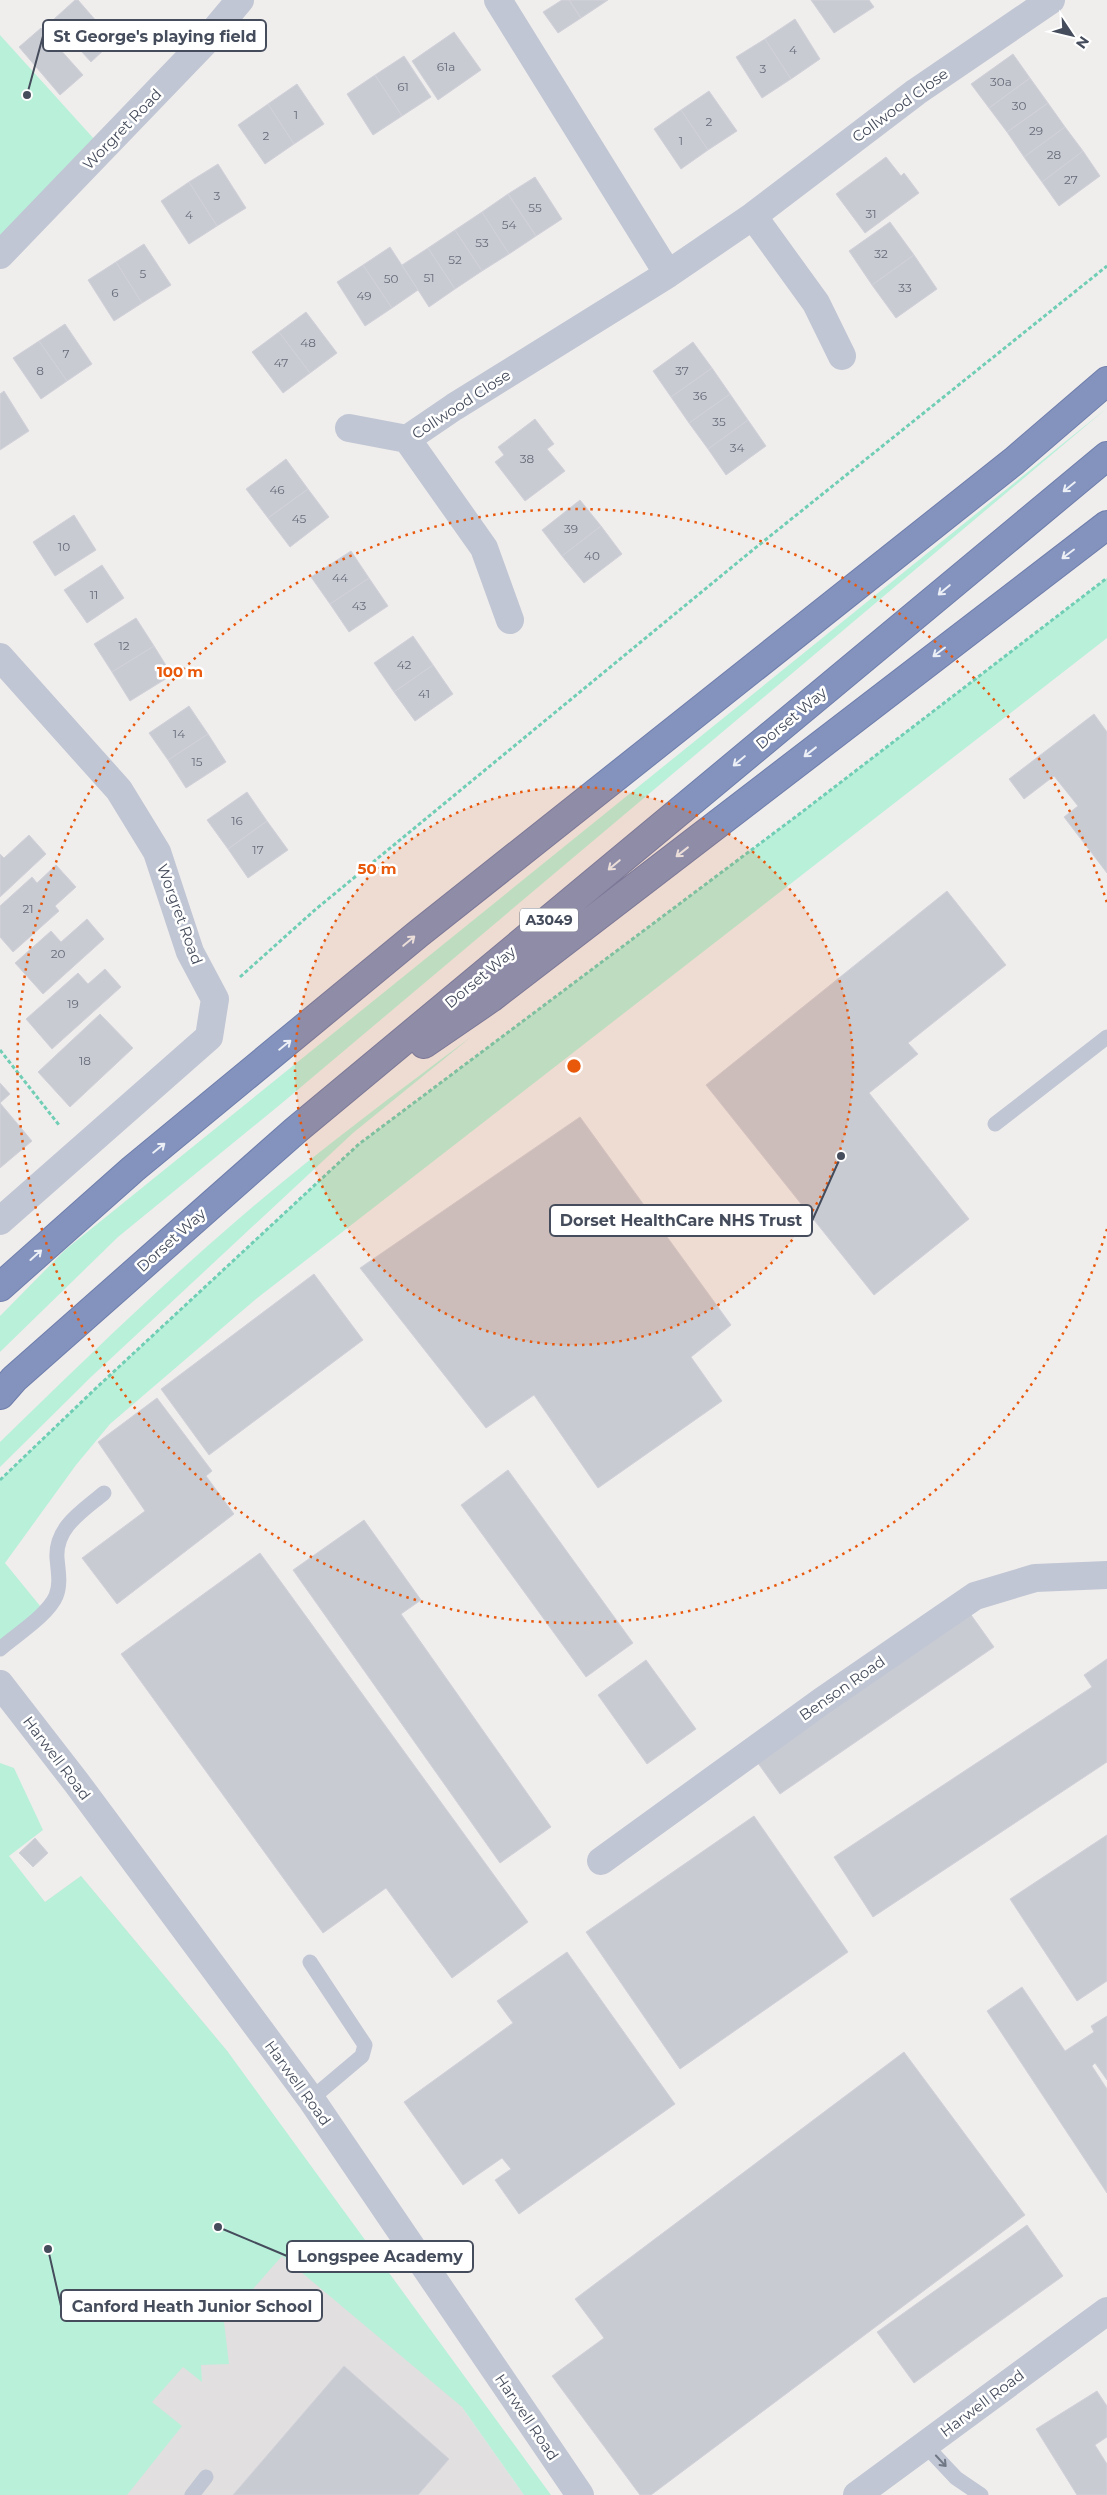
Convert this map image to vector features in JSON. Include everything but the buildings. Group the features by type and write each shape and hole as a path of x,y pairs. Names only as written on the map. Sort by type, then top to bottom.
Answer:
{"highway":[{"path":"0,1288 133,1169 418,934 1014,461 1107,381"},
{"name":"Dorset Way","path":"0,1394 14,1379 296,1130 1107,456"},
{"name":"A3049","path":"296,1130 491,998 1107,525"}],"street":[{"name":"Worgret Road","path":"0,255 204,43 240,0"},
{"path":"498,0 668,274"},
{"name":"Collwood Close","path":"510,620 484,548 407,440 454,407 668,274 753,216 916,92 1051,0"},
{"path":"753,216 816,303 842,356"},
{"path":"349,428 407,440"},
{"name":"Worgret Road","path":"0,657 119,790 158,852 190,952 215,1000"},
{"path":"0,1221 209,1037 215,1000"},
{"name":"Benson Road","path":"601,1860 822,1701 976,1596 1035,1578 1107,1575"},
{"name":"Harwell Road","path":"0,1684 76,1782 311,2099 580,2495"},
{"name":"Harwell Road","path":"857,2495 1107,2311"}],"lane":[{"path":"995,1124 1107,1037"},
{"path":"0,1648 52,1605 59,1587 57,1552 60,1536 72,1521 104,1493"},
{"path":"310,1962 365,2044 362,2056 311,2099"},
{"path":"925,2445 956,2478 981,2495"},
{"path":"192,2495 206,2477"}],"path":[{"path":"215,1000 354,878 749,553 1107,266"},
{"path":"0,1480 359,1144 802,812 1107,578"},
{"path":"0,1050 79,1152"}],"shaded area":[{"path":"0,1848 45,1902 81,1876 228,2052 215,2071 462,2407 524,2495 0,2495"}],"green space":[{"path":"0,35 95,140 0,239"},
{"path":"1107,408 282,1103 118,1237 0,1352 0,1316 65,1250"},
{"path":"1107,578 1107,638 256,1299 110,1424 76,1465 5,1563 45,1612 0,1649 0,1480 359,1144 802,812"},
{"path":"471,1037 353,1133 91,1377 0,1467 0,1442 175,1275 293,1174"},
{"path":"0,1763 14,1768 43,1830 9,1856 45,1902 81,1876 228,2052 551,2495 524,2495 462,2407 282,2256 224,2322 229,2364 201,2365 202,2382 183,2367 152,2402 182,2426 127,2495 0,2495"}],"place":[{"name":"St George's playing field","path":"27,95"},
{"name":"Dorset HealthCare NHS Trust","path":"841,1156"},
{"name":"Longspee Academy","path":"218,2227"},
{"name":"Canford Heath Junior School","path":"48,2249"}]}
